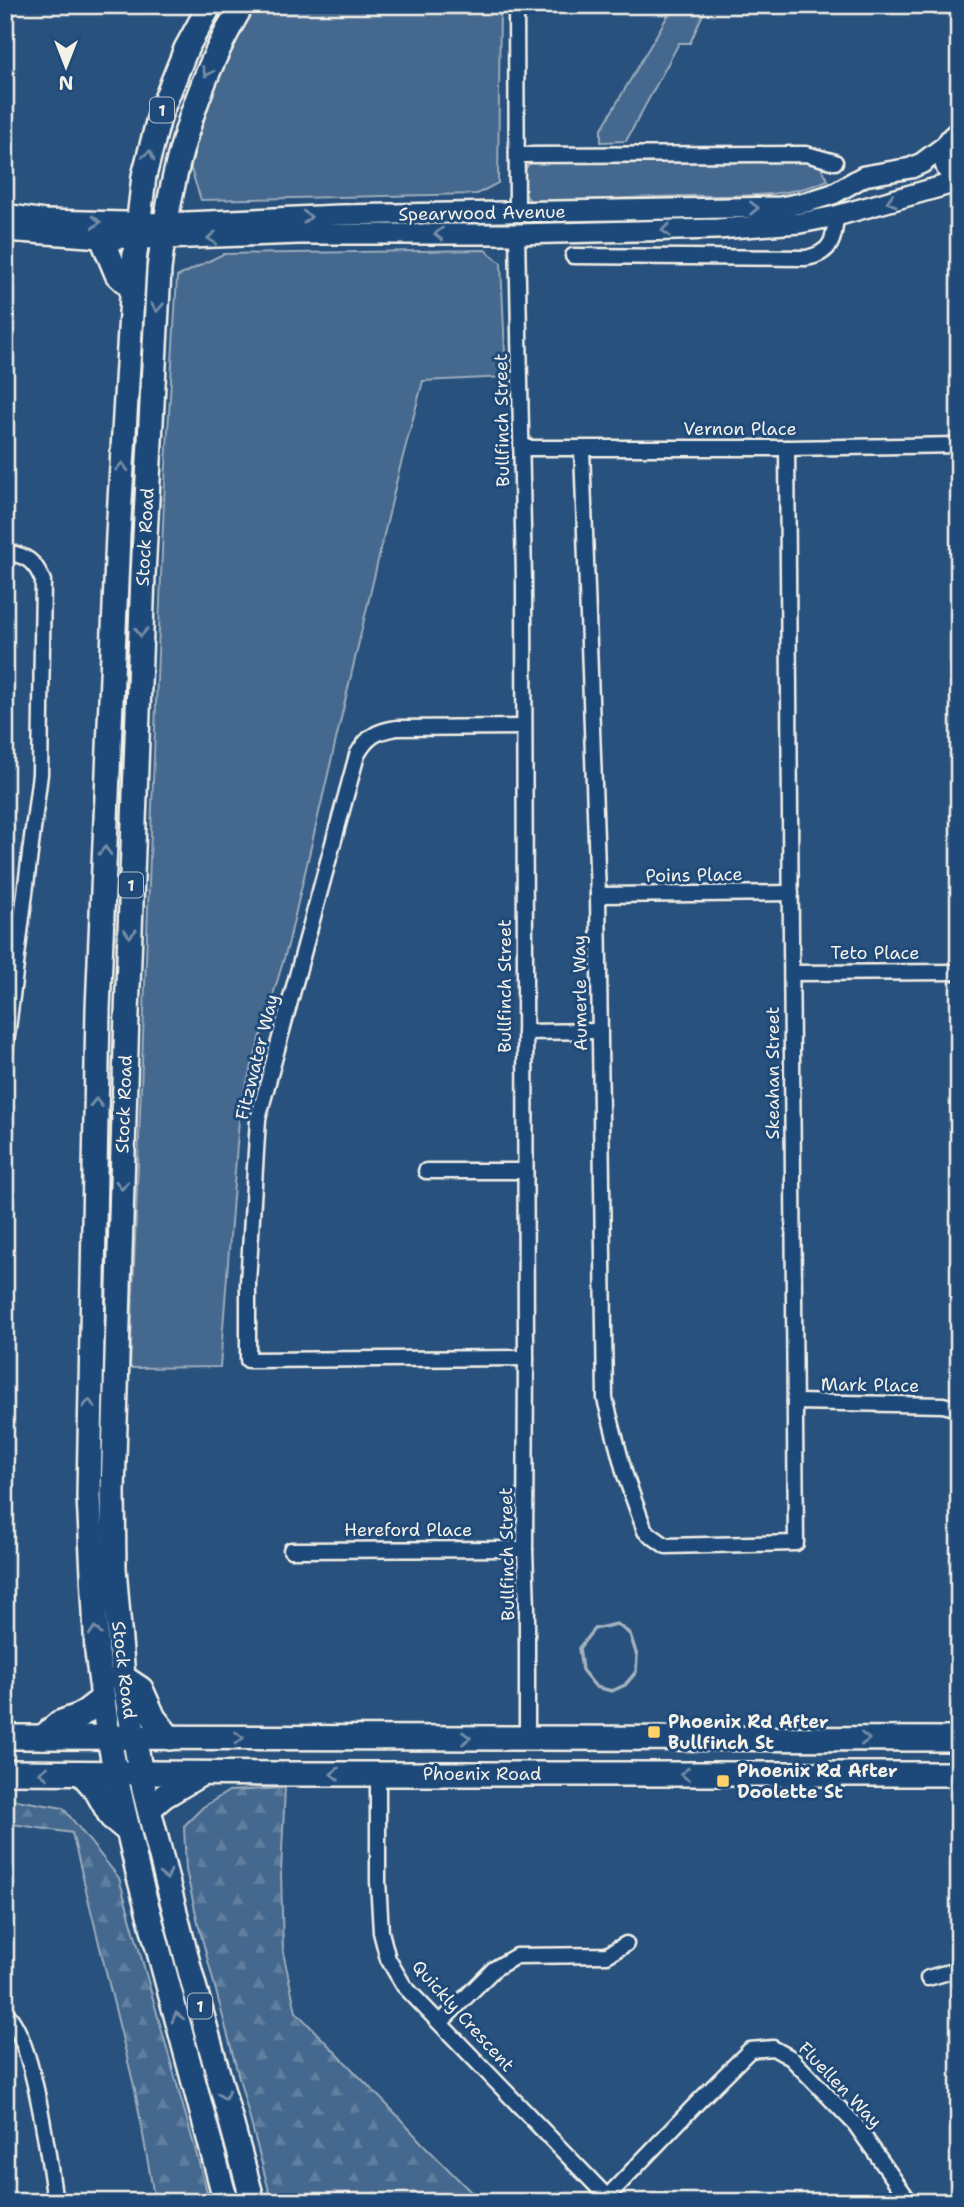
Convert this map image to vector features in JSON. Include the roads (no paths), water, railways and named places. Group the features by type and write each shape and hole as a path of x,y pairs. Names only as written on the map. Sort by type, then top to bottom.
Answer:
{"main road":[{"name":"Stock Road","path":"211,5 186,49 160,114 144,176 132,288 118,536 98,1009 89,1426 90,1553 97,1652 108,1737 128,1830 226,2202"},
{"name":"Stock Road","path":"242,5 210,65 195,103 175,170 159,270 143,575 113,1492 114,1568 124,1677 133,1738 190,1971 253,2202"},
{"name":"Spearwood Avenue","path":"958,182 949,175 943,156 949,139 959,131"},
{"name":"Spearwood Avenue","path":"164,231 325,216 780,207 833,194 864,176 922,163 945,146"},
{"name":"Spearwood Avenue","path":"5,214 137,231 517,234 717,229 800,223 836,216 958,182"},
{"name":"Spearwood Avenue","path":"5,230 102,238 137,231"},
{"path":"102,238 117,274 132,288"},
{"path":"124,1677 141,1689 154,1718 170,1738"},
{"path":"43,1737 59,1723 81,1715 102,1699"},
{"name":"Phoenix Road","path":"5,1737 959,1740"},
{"name":"Phoenix Road","path":"5,1772 959,1774"},
{"path":"82,1774 96,1790 111,1817 128,1830"},
{"path":"149,1809 164,1796 201,1774"}],"street":[{"path":"516,5 517,213"},
{"path":"517,155 806,154 835,162"},
{"path":"573,256 806,258 816,256 830,245 834,237 836,216"},
{"name":"Bullfinch Street","path":"517,234 524,578 527,1739"},
{"name":"Vernon Place","path":"522,449 959,445"},
{"name":"Skeahan Street","path":"645,1531 666,1546 796,1543 787,448"},
{"name":"Aumerle Way","path":"582,449 598,895 605,1399 625,1475 645,1531"},
{"path":"5,552 20,554 33,560 43,581 40,774 5,1052"},
{"name":"Fitzwater Way","path":"523,727 383,730 371,735 357,755 258,1119 248,1283 248,1360 526,1358"},
{"name":"Poins Place","path":"598,895 791,892"},
{"name":"Teto Place","path":"792,973 959,972"},
{"path":"525,1032 600,1031"},
{"path":"426,1171 525,1171"},
{"name":"Mark Place","path":"795,1402 943,1405 959,1402"},
{"name":"Mark Place","path":"943,1405 959,1409"},
{"name":"Hereford Place","path":"291,1550 525,1549"},
{"name":"Quickly Crescent","path":"378,1774 379,1905 388,1959 404,1986 609,2199"},
{"path":"440,2023 494,1969 516,1956 607,1955 626,1944"},
{"path":"928,1978 959,1969"},
{"path":"5,2012 21,2033 44,2126 55,2202"},
{"name":"Fluellen Way","path":"609,2199 750,2050 773,2048 791,2058 855,2124 910,2202"}],"waterway":[{"path":"617,1624 630,1634 637,1656 636,1672 625,1685 612,1691 596,1687 582,1670 579,1648 594,1629 617,1624"}],"place":[{"name":"Phoenix Rd After Bullfinch St","path":"654,1732"},
{"name":"Phoenix Rd After Doolette St","path":"723,1781"}]}
